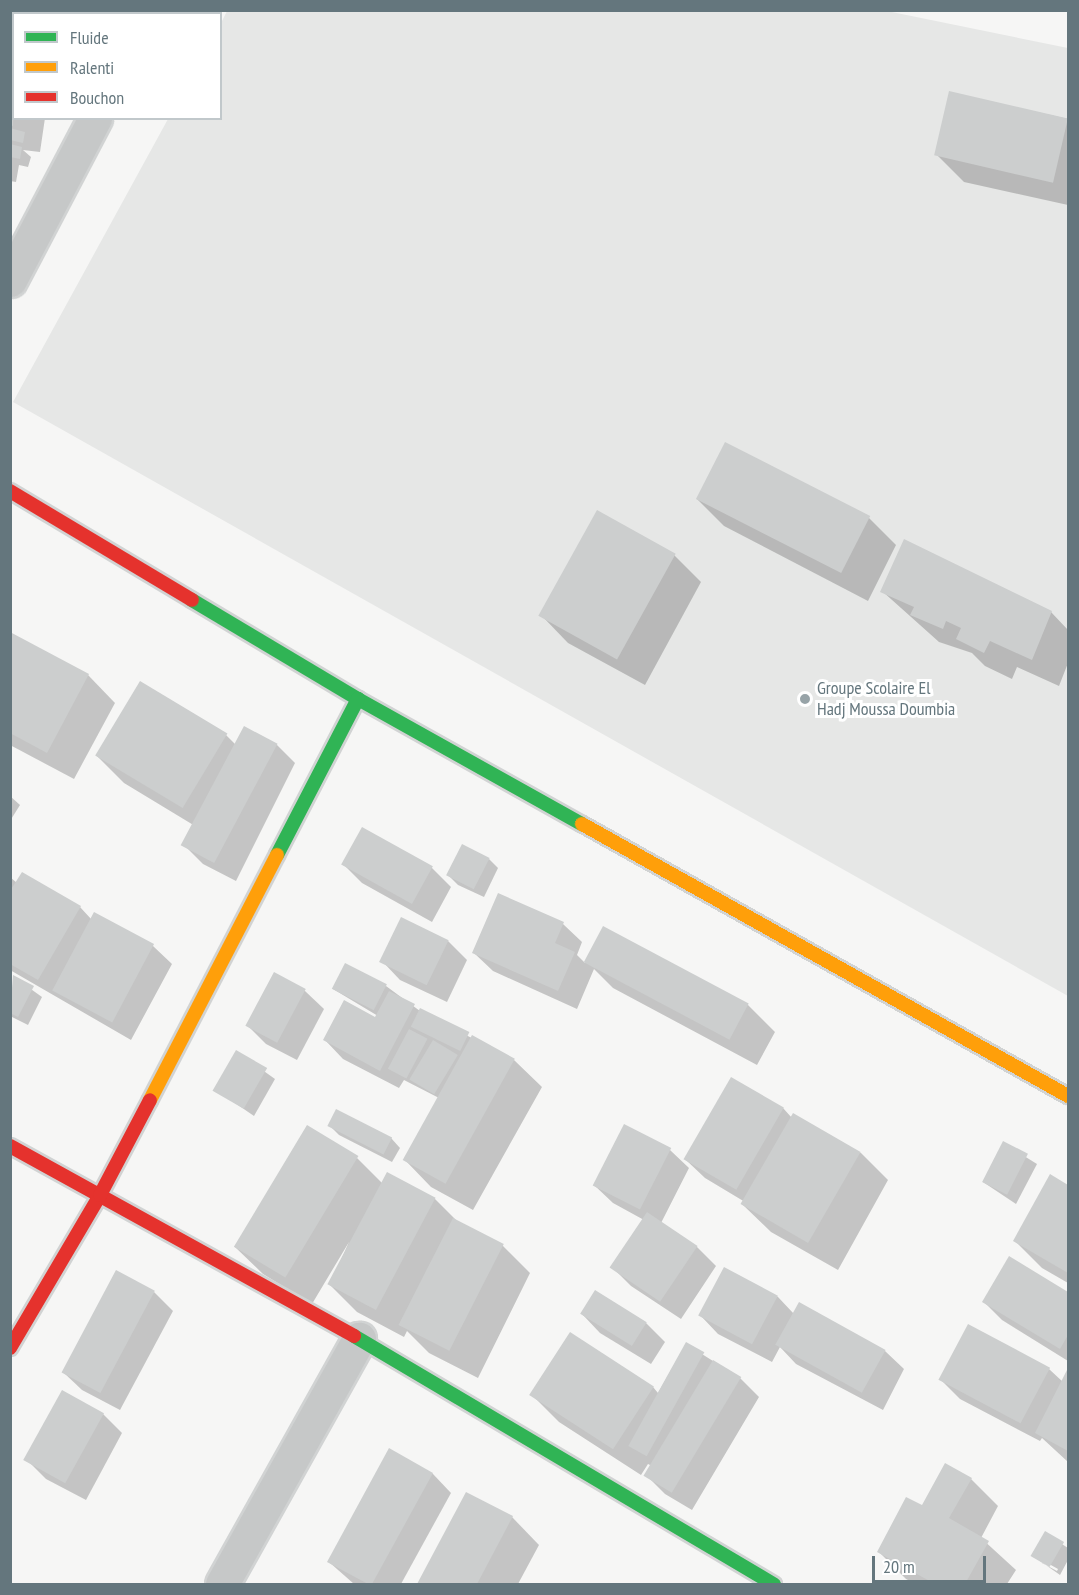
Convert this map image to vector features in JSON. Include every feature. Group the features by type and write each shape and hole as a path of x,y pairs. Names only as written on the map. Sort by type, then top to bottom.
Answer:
{"street":[{"path":"10,280 94,120"},
{"path":"10,491 358,699 1068,1096"},
{"path":"10,1348 100,1195 358,699"},
{"path":"10,1146 359,1338 774,1584"},
{"path":"222,1584 359,1338"}],"shaded area":[{"name":"Groupe Scolaire El Hadj Moussa Doumbia","path":"882,10 1068,48 1068,996 13,402 167,120 222,120 222,21 227,11"}],"building":[{"path":"22,10 75,10 74,12 39,12"},
{"path":"10,63 12,64 13,126 10,125"},
{"path":"949,91 1068,118 1053,183 934,155"},
{"path":"10,128 25,132 23,143 10,140"},
{"path":"10,144 22,147 20,159 10,157"},
{"path":"725,442 870,516 841,573 696,499"},
{"path":"597,510 676,554 617,659 538,616"},
{"path":"904,539 1052,611 1032,660 990,641 984,653 956,639 961,628 946,621 943,629 910,615 914,607 880,592"},
{"path":"10,632 89,674 47,753 10,733"},
{"path":"140,681 227,734 183,808 95,756"},
{"path":"244,726 278,744 214,863 181,845"},
{"path":"362,827 433,866 412,904 341,865"},
{"path":"462,844 490,858 474,889 446,875"},
{"path":"22,872 81,906 38,980 10,964 10,891"},
{"path":"498,893 564,922 555,943 575,952 558,991 472,953"},
{"path":"94,912 154,944 112,1023 52,991"},
{"path":"401,917 449,940 427,985 379,962"},
{"path":"603,926 749,1003 729,1040 584,962"},
{"path":"345,963 387,984 374,1010 332,989"},
{"path":"274,972 306,989 277,1043 245,1026"},
{"path":"13,975 34,986 18,1017 10,1013"},
{"path":"389,991 415,1004 380,1071 323,1040 344,1000 375,1017"},
{"path":"420,1008 469,1032 460,1051 411,1027"},
{"path":"409,1029 428,1039 406,1079 388,1069"},
{"path":"472,1035 515,1059 446,1184 403,1160"},
{"path":"433,1040 458,1055 434,1094 409,1079"},
{"path":"236,1050 267,1068 244,1109 213,1091"},
{"path":"731,1077 784,1108 736,1190 684,1159"},
{"path":"336,1109 392,1138 384,1155 327,1126"},
{"path":"793,1113 861,1152 808,1243 740,1204"},
{"path":"624,1124 671,1148 640,1210 593,1185"},
{"path":"307,1125 358,1156 285,1278 234,1247"},
{"path":"1003,1141 1028,1154 1007,1195 982,1182"},
{"path":"387,1172 436,1198 376,1310 327,1284"},
{"path":"1050,1174 1068,1185 1068,1273 1013,1241"},
{"path":"647,1212 698,1246 660,1302 610,1268"},
{"path":"453,1218 504,1244 449,1351 399,1325"},
{"path":"1009,1256 1068,1292 1068,1335 1060,1349 982,1302"},
{"path":"724,1267 778,1296 752,1344 698,1316"},
{"path":"116,1270 155,1291 100,1393 62,1372"},
{"path":"595,1290 647,1322 632,1346 580,1314"},
{"path":"799,1302 886,1350 862,1393 775,1345"},
{"path":"968,1324 1050,1368 1021,1423 938,1380"},
{"path":"570,1332 654,1386 613,1449 529,1395"},
{"path":"686,1342 704,1352 647,1456 628,1446"},
{"path":"713,1360 741,1377 672,1493 643,1476"},
{"path":"1068,1368 1068,1451 1035,1433"},
{"path":"62,1390 104,1413 65,1483 23,1460"},
{"path":"389,1448 433,1473 372,1584 368,1584 327,1562"},
{"path":"945,1463 972,1478 949,1518 989,1541 965,1584 935,1584 877,1552 906,1497 922,1505"},
{"path":"466,1492 513,1516 477,1584 417,1584"},
{"path":"1045,1531 1064,1542 1050,1567 1030,1556"}],"traffic: fast":[{"path":"192,600 358,699 582,824"},
{"path":"277,855 358,699"},
{"path":"354,1336 774,1584"}],"traffic: slow":[{"path":"582,824 1068,1096"},
{"path":"150,1100 277,855"}],"traffic: jam":[{"path":"10,491 192,600"},
{"path":"10,1348 100,1195 150,1100"},
{"path":"10,1146 354,1336"}],"place":[{"name":"Groupe Scolaire El Hadj Moussa Doumbia","path":"805,699"}]}
